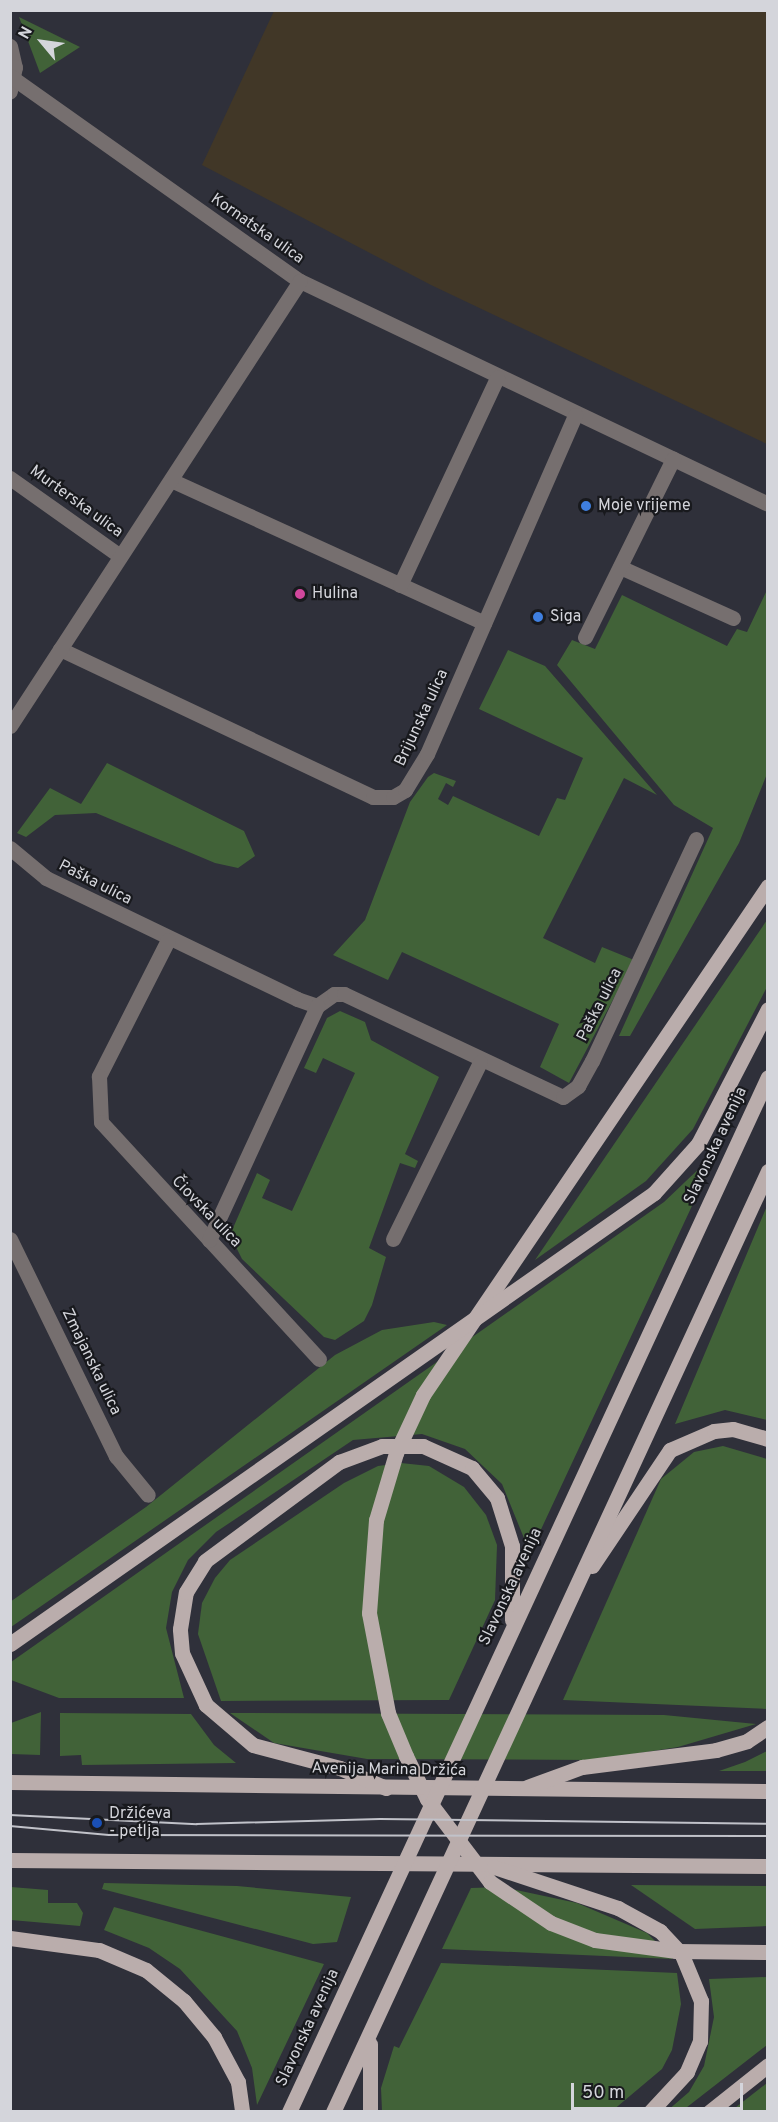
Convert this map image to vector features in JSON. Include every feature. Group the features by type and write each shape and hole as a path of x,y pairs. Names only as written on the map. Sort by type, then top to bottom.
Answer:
{"main road":[{"path":"768,886 423,1395 396,1453 376,1520 369,1613 388,1713 406,1756 427,1799 490,1882 551,1923 595,1940 666,1950 768,1952"},
{"path":"10,1644 654,1192 698,1144 768,1009"},
{"name":"Slavonska avenija","path":"289,2112 768,1077"},
{"path":"333,2112 768,1171"},
{"path":"575,1587 670,1450 714,1431 733,1429 768,1439"},
{"path":"386,1788 340,1768 268,1751 235,1734 206,1705 182,1653 180,1629 186,1592 205,1561 339,1462 382,1446 423,1446 472,1468 497,1498 512,1546 511,1629"},
{"path":"522,1790 582,1767 716,1750 747,1741 768,1727"},
{"name":"Avenija Marina Držića","path":"10,1782 522,1790 768,1791"},
{"path":"10,1860 768,1866"},
{"path":"477,1862 618,1908 660,1931 682,1955 701,2001 700,2041 687,2073 650,2112"},
{"path":"10,1938 99,1950 146,1970 195,2013 229,2061 242,2112"},
{"path":"370,2112 368,2060 374,2023"},
{"path":"709,2112 768,2065"}],"street":[{"path":"10,46 12,82"},
{"name":"Kornatska ulica","path":"12,82 300,281 497,378 768,504"},
{"path":"10,726 120,556 173,481 300,281"},
{"path":"400,585 497,378"},
{"path":"173,481 484,623 575,415"},
{"path":"585,637 673,459"},
{"name":"Murterska ulica","path":"10,478 120,556"},
{"path":"620,567 733,618"},
{"name":"Brijunska ulica","path":"60,649 124,683 384,799 405,790 414,778 484,623"},
{"name":"Paška ulica","path":"10,848 46,878 168,940 317,1005 334,994 344,994 548,1094 563,1097 578,1086 696,839"},
{"name":"Čiovska ulica","path":"168,940 99,1076 101,1122 319,1359"},
{"path":"209,1240 317,1005"},
{"path":"393,1239 480,1062"},
{"name":"Zmajanska ulica","path":"10,1239 116,1456 147,1495"}],"shaded area":[{"path":"274,11 767,11 767,444 431,285 202,165"}],"green space":[{"path":"19,17 80,47 40,73"},
{"path":"767,590 767,774 739,843 630,1036 619,1036 713,828 674,805 557,665 572,640 595,649 622,595 727,646 737,629 747,632"},
{"path":"508,650 545,666 657,795 624,778 543,938 595,963 602,947 634,960 569,1083 540,1067 559,1024 402,952 388,980 333,955 365,920 410,802 428,777 434,773 456,781 453,787 446,783 438,799 448,805 453,796 539,836 557,798 565,800 583,758 479,709"},
{"path":"107,763 244,831 255,856 238,868 215,863 96,813 55,815 26,837 17,833 50,788 81,804"},
{"path":"767,920 767,987 693,1129 646,1181 535,1260"},
{"path":"340,1011 365,1022 371,1040 439,1077 405,1154 418,1161 415,1168 400,1163 369,1248 386,1257 372,1305 364,1321 335,1340 324,1337 242,1259 230,1235 257,1173 270,1180 262,1198 292,1211 355,1073 323,1058 316,1073 304,1068 327,1018"},
{"path":"707,1161 712,1163 530,1553 502,1484 465,1449 422,1434 353,1440 216,1532 188,1560 172,1592 166,1628 184,1698 59,1698 11,1680 11,1662 664,1202"},
{"path":"767,1206 767,1420 725,1410 675,1424"},
{"path":"434,1322 447,1325 11,1627 10,1602 146,1507 335,1355 382,1330"},
{"path":"723,1446 767,1459 767,1709 563,1700 661,1479 694,1452"},
{"path":"401,1463 429,1466 464,1487 486,1515 497,1545 495,1600 449,1700 221,1701 198,1634 202,1603 215,1578 230,1560 344,1483 378,1466"},
{"path":"41,1712 40,1755 11,1754 11,1723"},
{"path":"60,1713 191,1714 214,1745 236,1763 82,1765 81,1755 60,1756"},
{"path":"230,1713 664,1715 756,1724 678,1747 596,1760 367,1759 274,1743"},
{"path":"767,1751 767,1771 719,1771 745,1762"},
{"path":"104,1883 237,1886 351,1897 337,1942 313,1944 102,1889"},
{"path":"631,1885 767,1886 767,1926 695,1929"},
{"path":"11,1887 48,1890 48,1903 77,1903 83,1913 80,1926 11,1920"},
{"path":"502,1887 577,1903 647,1933 673,1959 442,1949 471,1888"},
{"path":"114,1907 324,1964 257,2105 252,2068 237,2031 180,1969 149,1948 104,1930"},
{"path":"441,1963 677,1973 681,2004 672,2050 662,2069 612,2111 382,2111 381,2088 394,2046 399,2048"},
{"path":"767,1977 767,2045 682,2111 667,2111 689,2092 704,2066 714,2017 709,1979"},
{"path":"767,2083 767,2111 731,2111"}],"tram line":[{"path":"10,1815 197,1824 380,1819 768,1824"},
{"path":"10,1826 109,1835 768,1836"}],"place":[{"name":"Moje vrijeme","path":"586,506"},
{"name":"Hulina","path":"300,594"},
{"name":"Siga","path":"538,617"},
{"name":"Držićeva - petlja","path":"97,1823"}]}
